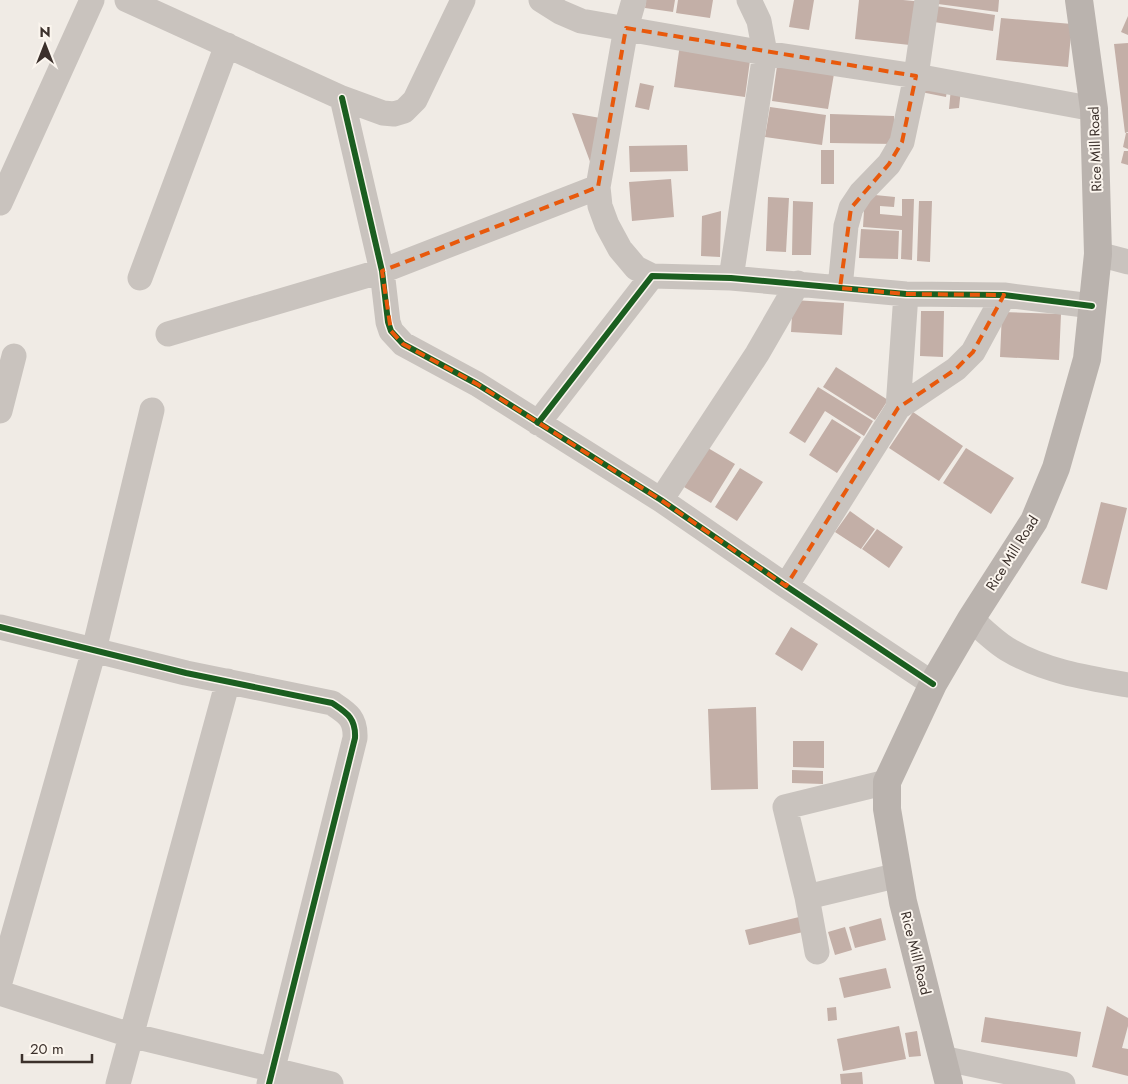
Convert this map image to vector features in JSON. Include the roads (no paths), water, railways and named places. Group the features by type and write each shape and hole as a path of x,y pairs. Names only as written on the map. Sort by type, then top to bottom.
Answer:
{"main road":[{"name":"Rice Mill Road","path":"949,1084 903,902 887,809 887,782 933,684 1034,521 1056,468 1087,359 1098,254 1094,109 1079,0"}],"street":[{"path":"0,203 92,0"},
{"path":"128,0 342,98 383,113 394,114 404,111 415,100 463,0"},
{"path":"541,0 560,12 581,21 765,53 916,76 1094,109"},
{"path":"634,0 626,28 598,186 600,206 607,224 620,249 636,268 652,276 731,278 906,294 1004,296 1092,306"},
{"path":"731,278 765,53 759,22 749,0"},
{"path":"840,288 846,226 850,208 861,193 889,164 902,142 916,76 927,0"},
{"path":"140,278 226,45"},
{"path":"342,98 382,271 388,322 392,331 403,344 477,384 661,500 933,684"},
{"path":"168,334 382,271 598,186"},
{"path":"1098,254 1128,262"},
{"path":"538,423 652,276"},
{"path":"661,500 757,354 798,284"},
{"path":"898,408 906,294"},
{"path":"786,586 898,408 956,369 973,352 1004,296"},
{"path":"0,411 14,356"},
{"path":"0,982 94,650 152,410"},
{"path":"971,620 1005,648 1026,659 1057,670 1128,685"},
{"path":"0,627 228,682 332,703 352,719 356,728 355,738 270,1076"},
{"path":"118,1084 228,682"},
{"path":"817,952 807,897 785,808 887,782"},
{"path":"807,897 898,875"},
{"path":"0,993 130,1035 270,1076 331,1084"},
{"path":"942,1058 1063,1084"}]}
